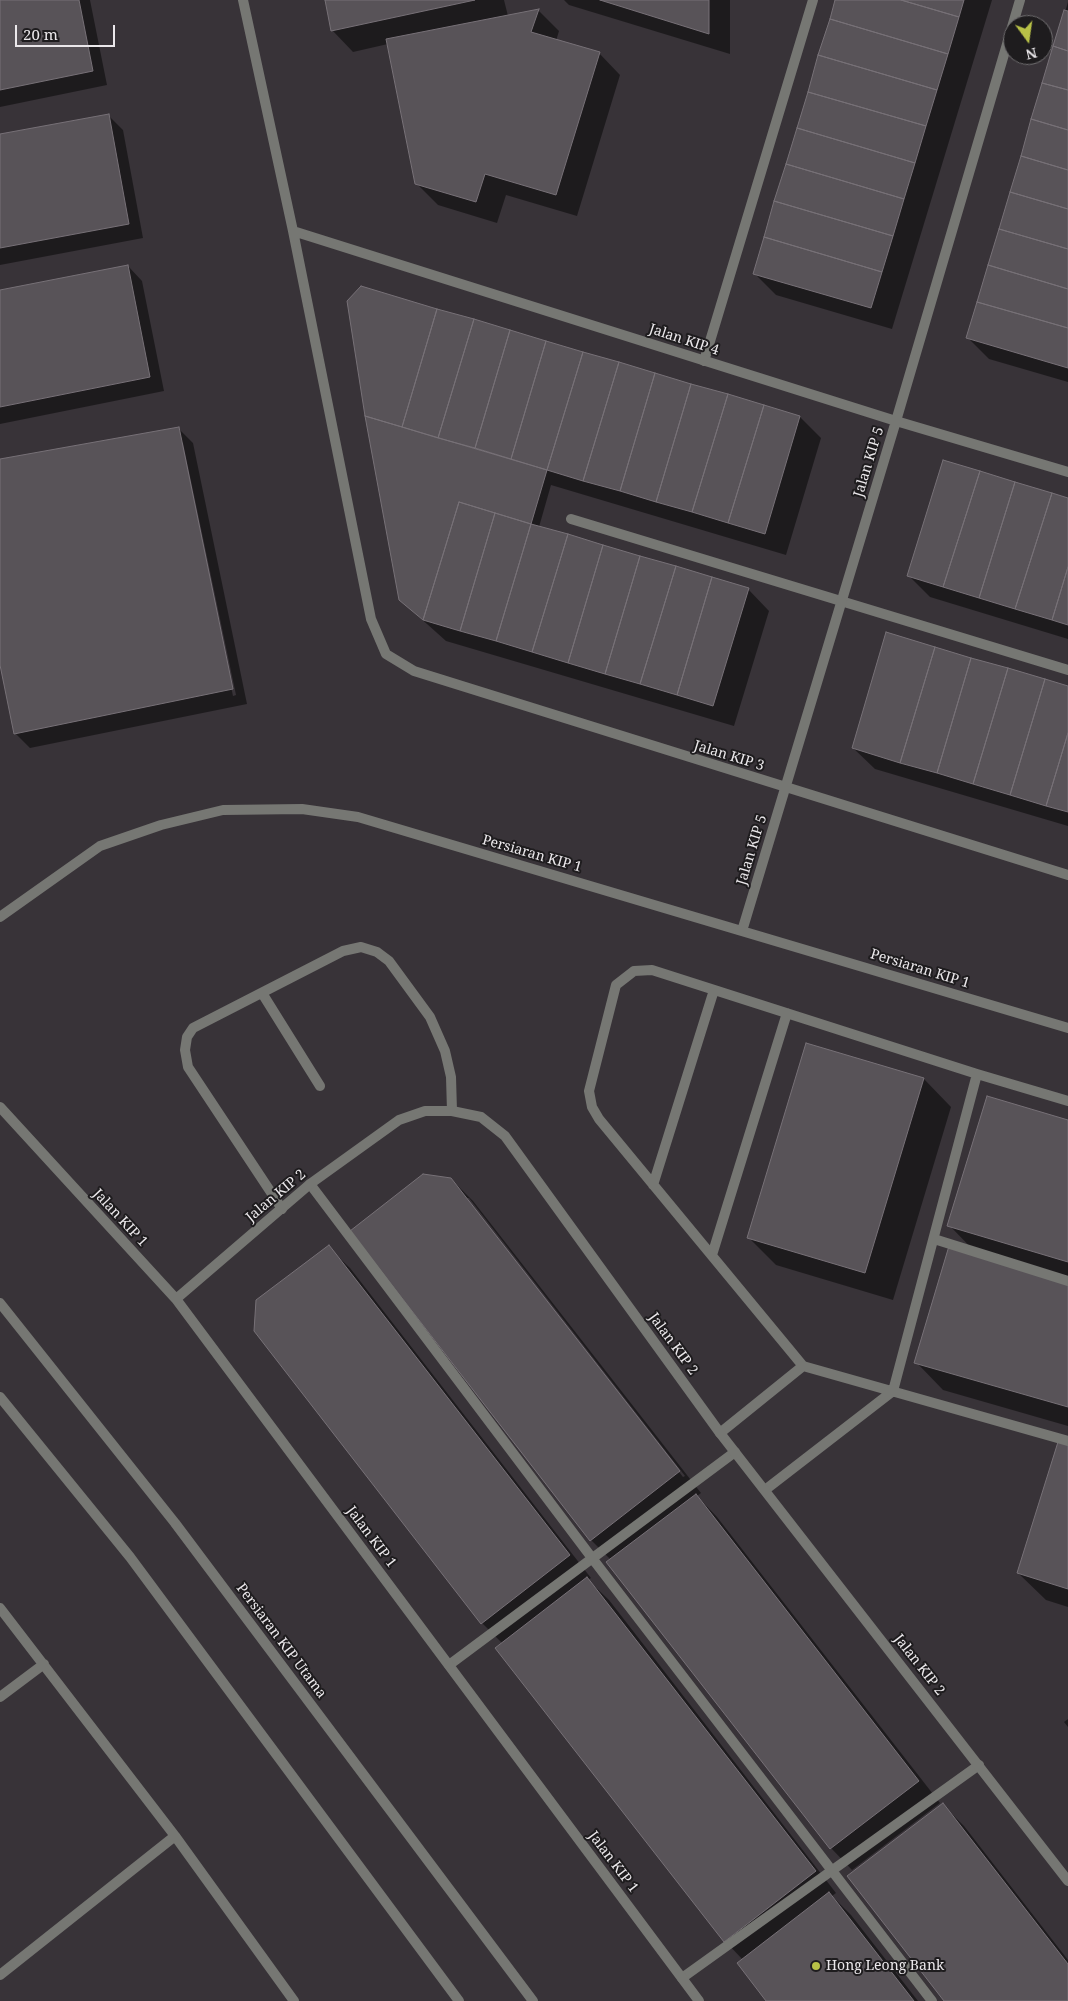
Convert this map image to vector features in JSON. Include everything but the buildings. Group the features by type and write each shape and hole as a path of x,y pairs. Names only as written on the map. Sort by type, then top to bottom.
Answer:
{"street":[{"path":"243,0 293,231"},
{"path":"704,360 813,0"},
{"name":"Jalan KIP 5","path":"742,931 842,602 1020,0"},
{"name":"Jalan KIP 4","path":"293,231 896,421 1068,472"},
{"name":"Jalan KIP 3","path":"293,231 371,619 386,654 414,671 1068,875"},
{"path":"571,519 1068,670"},
{"name":"Persiaran KIP 1","path":"0,917 100,846 161,825 223,810 302,809 358,817 1068,1028"},
{"path":"282,1209 188,1067 185,1050 187,1037 193,1028 343,951 361,948 377,952 389,961 430,1018 445,1051 451,1077 452,1111"},
{"path":"1068,1101 977,1074 652,970 634,971 616,985 589,1091 592,1107 598,1119 803,1366 1068,1441"},
{"path":"653,1185 714,990"},
{"path":"262,993 320,1086"},
{"path":"712,1255 787,1013"},
{"path":"765,1490 893,1391 977,1074"},
{"name":"Jalan KIP 1","path":"0,1107 176,1300 699,2001"},
{"name":"Jalan KIP 2","path":"176,1300 310,1184 400,1120 425,1111 452,1111 481,1118 505,1136 720,1433 1068,1882"},
{"path":"310,1184 592,1558 932,2001"},
{"path":"934,1239 1068,1281"},
{"name":"Persiaran KIP Utama","path":"0,1303 175,1523 533,2001"},
{"path":"720,1433 803,1366"},
{"path":"0,1397 130,1557 459,2001"},
{"path":"449,1665 735,1452"},
{"path":"0,1608 175,1836 294,2001"},
{"path":"0,1698 44,1664"},
{"path":"682,1978 979,1765"},
{"path":"0,1976 175,1836"}],"place":[{"name":"Hong Leong Bank","path":"816,1966"}]}
